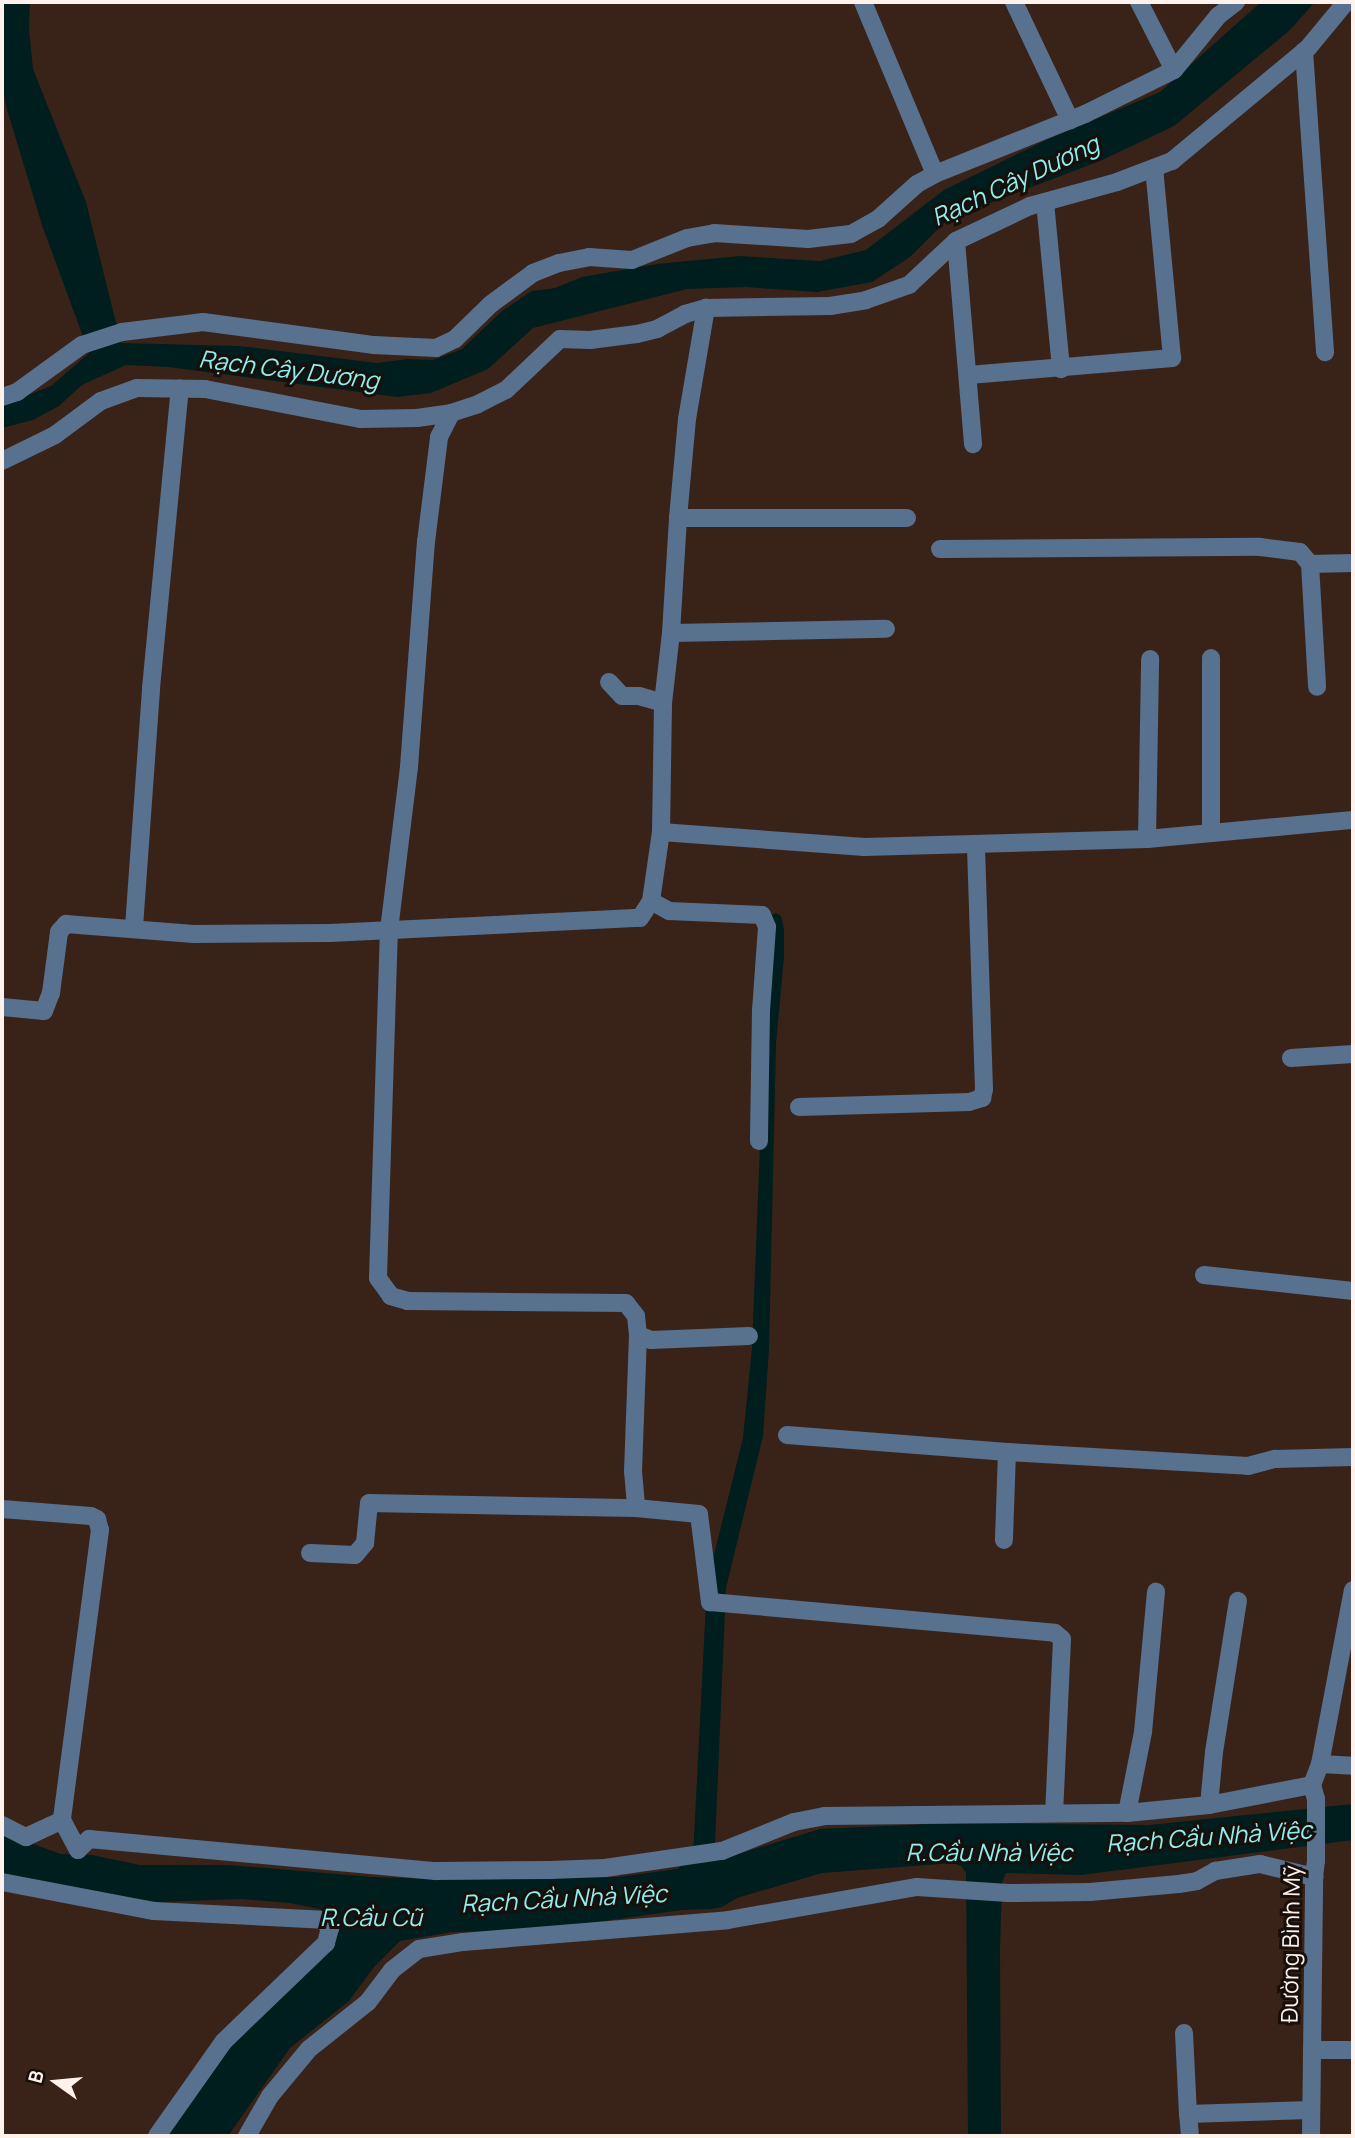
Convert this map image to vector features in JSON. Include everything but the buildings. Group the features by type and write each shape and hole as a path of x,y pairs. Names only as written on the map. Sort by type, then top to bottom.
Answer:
{"street":[{"path":"863,2 935,174"},
{"path":"1014,2 1070,120"},
{"path":"1139,2 1174,70"},
{"path":"2,397 17,391 82,345 122,332 203,322 374,345 436,348 455,339 491,304 533,273 559,263 589,257 632,260 687,238 714,233 808,239 851,234 878,219 918,184 935,174 1144,88 1174,70 1218,16 1236,2"},
{"path":"2,461 55,435 101,401 137,388 180,388 228,393 361,418 417,418 451,413 478,404 506,390 560,340 590,340 647,332 706,308 830,306 866,300 909,285 956,241 1045,202 1172,161 1304,51 1346,2"},
{"path":"1304,51 1325,352"},
{"path":"970,375 1172,358 1154,168"},
{"path":"1045,202 1061,369"},
{"path":"956,241 970,375 973,444"},
{"path":"2,1007 44,1011 51,993 59,932 66,923 194,934 389,930 640,918 651,901 661,832 663,702 671,633 678,518 687,419 706,308"},
{"path":"134,928 151,688 180,388"},
{"path":"451,413 439,437 432,476 409,767 389,930 378,1278 391,1296 408,1301 626,1303 636,1316 638,1335 633,1471 636,1508"},
{"path":"678,518 907,518"},
{"path":"940,549 1260,547 1300,552 1310,564 1317,687"},
{"path":"1310,564 1353,563"},
{"path":"671,633 886,629"},
{"path":"1211,833 1212,658"},
{"path":"1147,839 1150,659"},
{"path":"609,682 622,696 639,696 663,702"},
{"path":"661,832 864,848 1147,839 1353,820"},
{"path":"799,1107 969,1102 982,1098 985,1089 976,844"},
{"path":"651,901 669,911 762,915 767,927 761,1010 759,1141"},
{"path":"1291,1058 1353,1054"},
{"path":"1204,1275 1353,1291"},
{"path":"638,1335 651,1340 749,1336"},
{"path":"787,1436 1248,1466 1275,1459 1353,1457"},
{"path":"1004,1540 1007,1452"},
{"path":"310,1553 355,1555 365,1543 369,1503 636,1508 699,1514 710,1602 1055,1633 1062,1639 1054,1812"},
{"path":"2,1509 91,1516 97,1519 100,1530 62,1820 78,1850 89,1839 120,1845 436,1871 605,1868 722,1851 794,1822 824,1816 1127,1813 1314,1792"},
{"name":"Đường Bình Mỹ","path":"1311,2136 1314,1792 1353,1590"},
{"path":"1127,1813 1143,1732 1156,1592"},
{"path":"1209,1805 1214,1752 1238,1601"},
{"path":"1320,1763 1353,1766"},
{"path":"2,1825 26,1837 62,1820"},
{"path":"247,2136 270,2096 309,2049 368,2002 392,1970 419,1949 463,1942 729,1920 917,1887 1008,1893 1090,1892 1179,1884 1197,1881 1215,1871 1260,1864 1315,1869"},
{"path":"2,1882 154,1911 323,1920 330,1928 326,1943 224,2041 157,2136"},
{"path":"1184,2034 1190,2136"},
{"path":"1312,2050 1353,2050"},
{"path":"1188,2114 1311,2110"}],"water":[{"name":"Rạch Cây Dương","path":"2,2 30,2 29,29 33,69 86,202 121,343 239,346 377,363 407,359 433,360 462,349 502,311 532,291 555,288 582,277 657,264 740,256 820,261 866,250 944,190 1046,140 1160,92 1261,2 1315,2 1289,31 1174,126 1100,161 948,219 910,257 872,282 817,292 746,287 687,289 533,328 488,369 431,393 397,397 168,367 126,365 82,385 59,406 33,420 2,428 2,405 51,386 89,353 42,225 6,106 2,84"},
{"path":"776,913 781,916 784,929 784,957 776,1044 769,1349 763,1436 726,1588 715,1844 725,1858 820,1829 951,1823 1149,1825 1353,1804 1353,1840 1081,1875 1006,1873 1002,1883 1000,1950 1001,2136 968,2136 966,1873 961,1866 953,1863 822,1873 737,1898 722,1907 711,1909 681,1910 549,1929 452,1932 400,1941 374,1967 349,2001 290,2048 228,2136 161,2136 210,2071 334,1927 320,1909 289,1903 241,1899 158,1902 41,1884 2,1874 2,1833 61,1854 92,1855 140,1865 229,1865 372,1877 464,1880 618,1877 677,1869 693,1857 707,1583 743,1438 752,1347 769,917"}],"water label":[{"name":"Rạch Cầu Nhà Việc","path":"1209,1836"},
{"name":"R.Cầu Nhà Việc","path":"989,1852"},
{"name":"Rạch Cầu Nhà Việc","path":"564,1898"},
{"name":"R.Cầu Cũ","path":"371,1917"}]}
